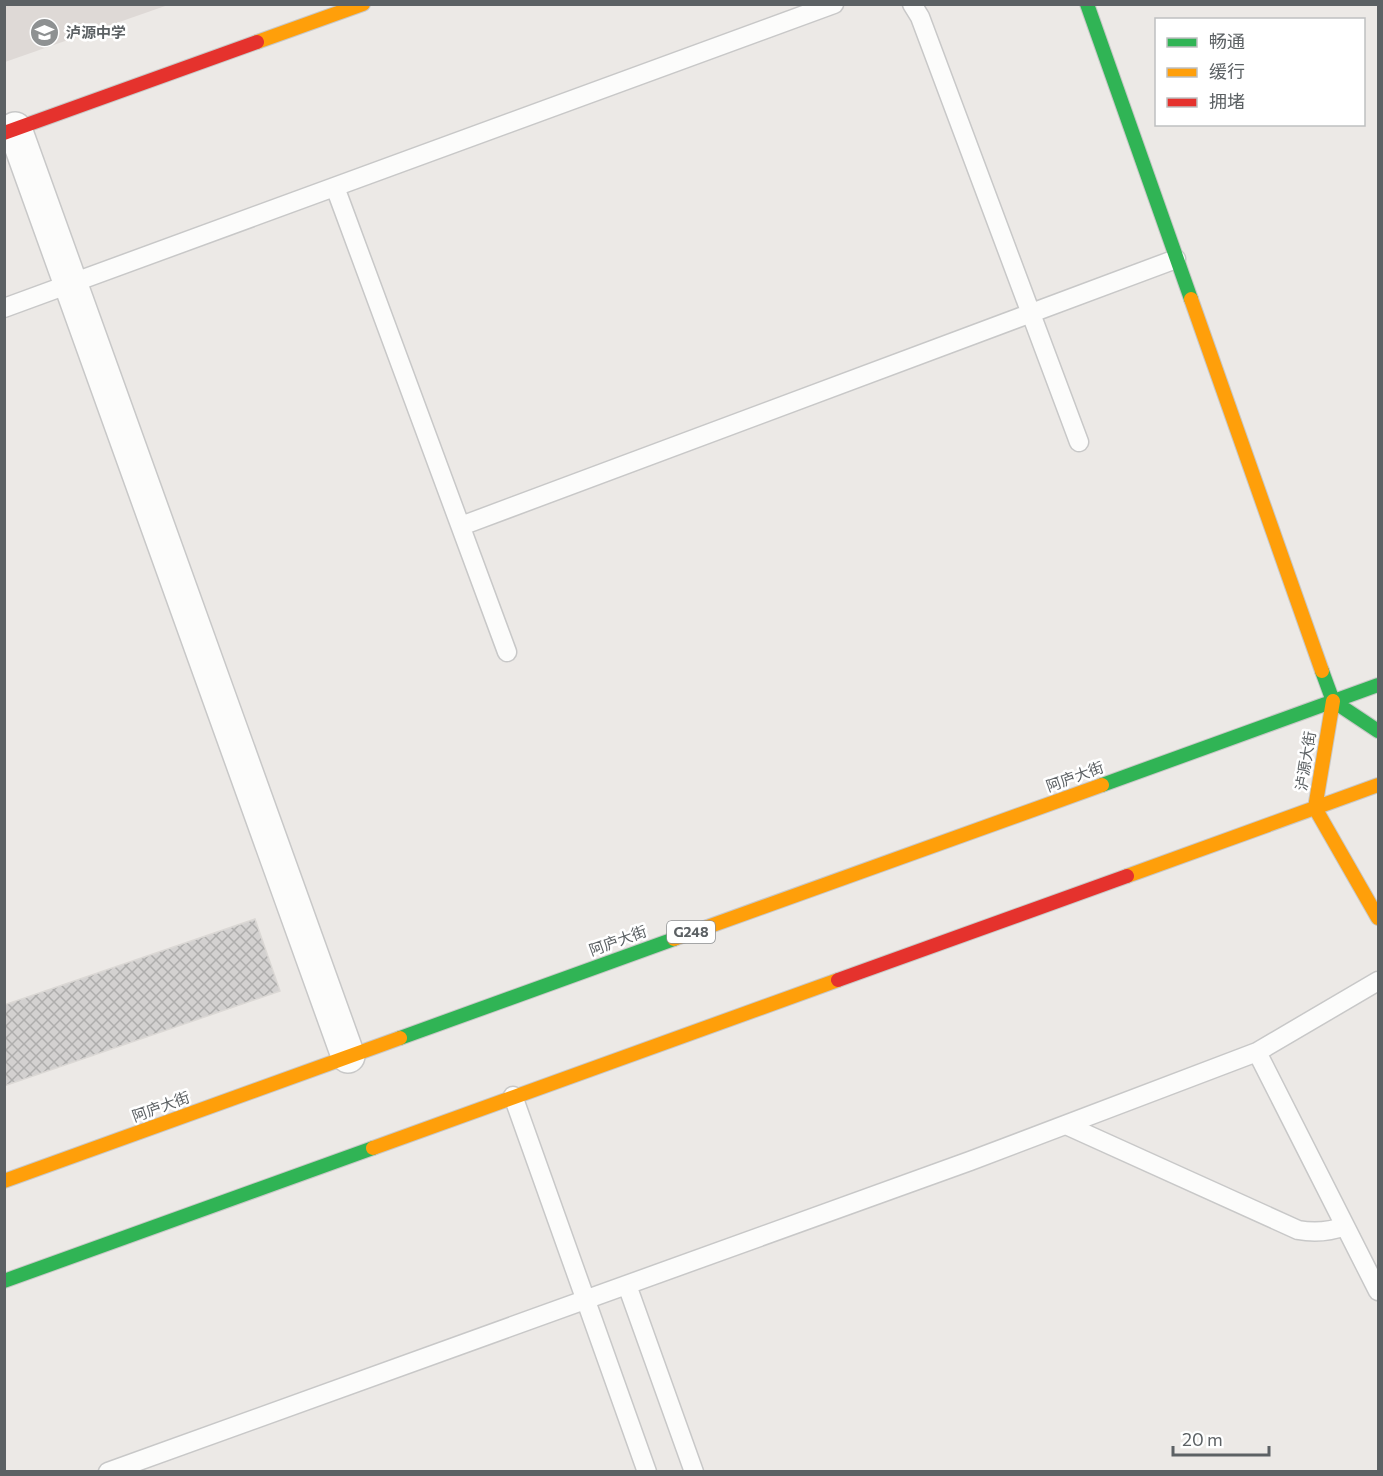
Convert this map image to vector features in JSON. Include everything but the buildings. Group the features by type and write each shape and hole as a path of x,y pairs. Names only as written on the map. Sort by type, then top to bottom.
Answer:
{"main road":[{"path":"10,131 363,4"},
{"path":"1087,4 1333,701 1378,731"},
{"name":"阿庐大街","path":"4,1181 1378,685"},
{"name":"泸源大街","path":"1333,701 1315,808 1378,918"},
{"path":"4,1281 1378,786"}],"street":[{"path":"10,131 71,285 348,1056"}],"lane":[{"path":"4,308 834,4"},
{"path":"912,4 920,17 1079,442"},
{"path":"334,187 507,652"},
{"path":"461,526 1176,259"},
{"path":"108,1472 155,1464 585,1300 1066,1125 1257,1052 1378,981"},
{"path":"1257,1052 1378,1291"},
{"path":"513,1096 647,1472"},
{"path":"1066,1125 1298,1230 1312,1232 1335,1230 1345,1226"},
{"path":"627,1285 694,1472"}],"shaded area":[{"name":"泸源中学","path":"5,4 168,4 168,5 5,62"}],"traffic: fast":[{"path":"1087,4 1191,299"},
{"path":"1322,671 1333,701 1378,731"},
{"path":"1102,785 1378,685"},
{"path":"400,1038 674,939"},
{"path":"4,1281 373,1148"}],"traffic: slow":[{"path":"257,42 363,4"},
{"path":"1191,299 1322,671"},
{"path":"1333,701 1315,808 1378,918"},
{"path":"674,939 1102,785"},
{"path":"1127,876 1378,785"},
{"path":"373,1148 838,980"},
{"path":"4,1181 400,1038"}],"traffic: jam":[{"path":"4,133 257,42"},
{"path":"838,980 1127,876"}],"place":[{"name":"泸源中学","path":"45,33"}]}
